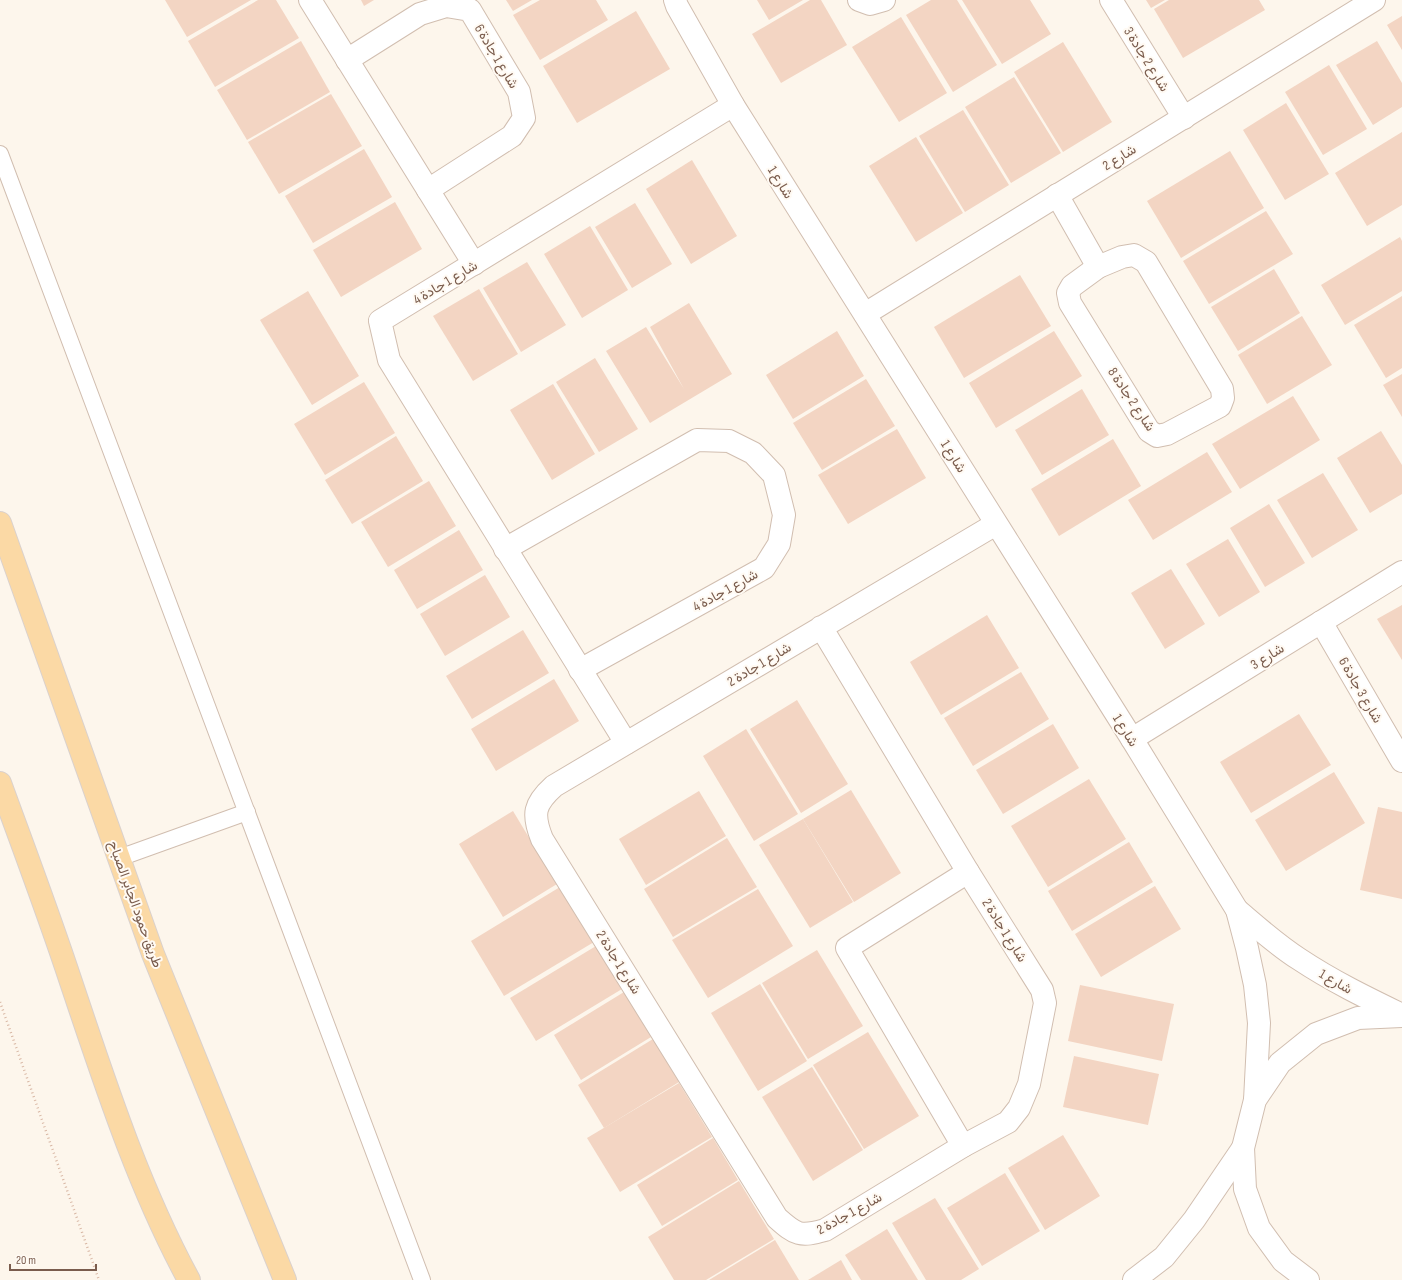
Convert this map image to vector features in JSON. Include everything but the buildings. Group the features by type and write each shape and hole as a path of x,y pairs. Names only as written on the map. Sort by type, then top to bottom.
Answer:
{"main road":[{"name":"طريق حمود الجابر الصباح","path":"0,523 153,954 285,1280"},
{"path":"0,783 53,926 114,1110 171,1248 189,1280"}],"street":[{"path":"310,0 474,264"},
{"name":"شارع 1","path":"676,0 677,6 733,106 1132,739 1237,910 1255,985 1259,1023 1255,1100"},
{"path":"859,0 870,4 884,0"},
{"name":"شارع 2 جادة 3","path":"1111,0 1184,118"},
{"name":"شارع 2","path":"864,314 1374,0"},
{"name":"شارع 1 جادة 6","path":"347,60 420,14 446,6 470,10 520,92 524,118 512,136 428,190"},
{"name":"شارع 1 جادة 4","path":"626,743 389,360 380,321 733,106"},
{"path":"1057,196 1098,267"},
{"name":"شارع 2 جادة 8","path":"1134,256 1146,262 1222,388 1223,398 1220,406 1168,434 1158,436 1150,430 1070,303 1068,293 1072,286 1098,267 1122,257 1134,256"},
{"name":"شارع 1 جادة 4","path":"505,549 697,440 729,441 753,453 774,475 784,515 779,544 764,568 580,670"},
{"name":"شارع 1 جادة 2","path":"821,627 968,872 1042,990 1045,1003 1029,1084 1019,1108 1008,1122 963,1146 825,1230 808,1235 791,1230 777,1218 542,839 536,825 536,810 543,796 554,786 821,627 996,524"},
{"name":"شارع 3","path":"1132,739 1402,572"},
{"name":"شارع 3 جادة 6","path":"1321,622 1401,758"},
{"path":"963,1146 846,948 968,872"},
{"name":"شارع 1","path":"1237,910 1267,936 1299,959 1332,980 1402,1015"},
{"path":"1308,1280 1283,1261 1259,1228 1245,1189 1243,1148 1255,1100 1280,1063 1316,1034 1358,1018 1402,1015"},
{"path":"1134,1280 1164,1257 1194,1220 1243,1148"}],"lane":[{"path":"0,154 422,1280"},
{"path":"119,858 247,812"}],"path":[{"path":"0,1002 99,1280"}]}
